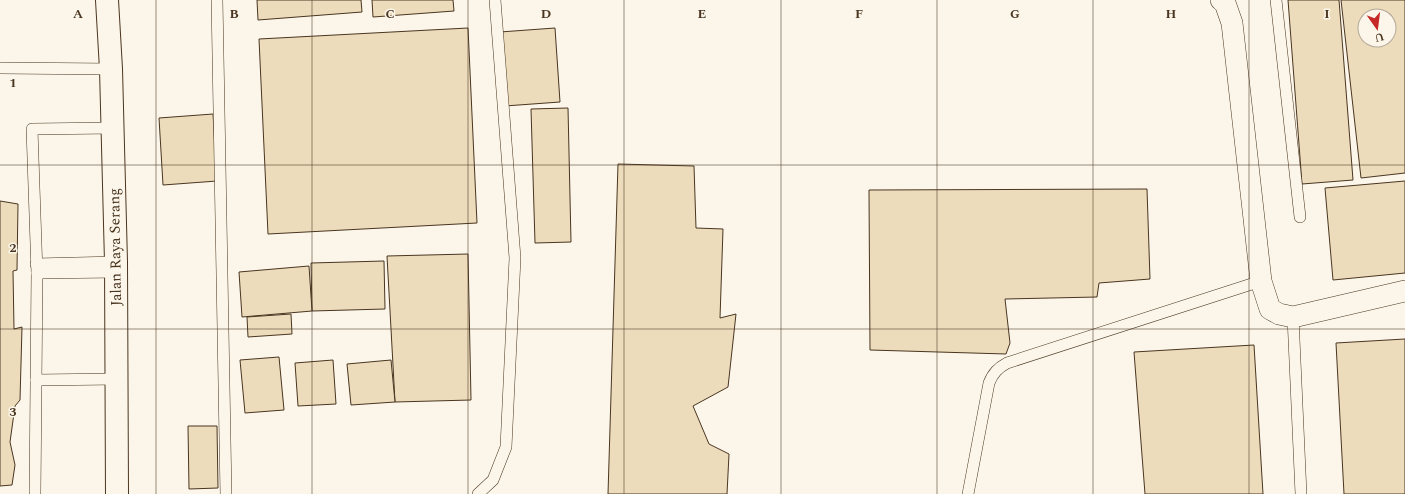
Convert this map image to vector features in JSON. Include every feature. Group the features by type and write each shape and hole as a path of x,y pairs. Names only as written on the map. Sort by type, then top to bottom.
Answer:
{"highway":[{"name":"Jalan Raya Serang","path":"107,0 111,69 116,267 117,494"}],"street":[{"path":"1221,0 1225,3 1232,23 1261,282 1270,309 1279,314 1293,317 1405,291"}],"lane":[{"path":"217,0 226,494"},
{"path":"478,494 493,480 506,447 515,258 496,0"},
{"path":"1276,0 1300,217"},
{"path":"0,68 111,69"},
{"path":"35,494 37,269 32,129 112,128"},
{"path":"37,269 116,267"},
{"path":"968,494 989,383 992,374 1000,367 1007,363 1261,282"},
{"path":"1293,317 1301,494"},
{"path":"36,380 116,379"}],"building":[{"path":"257,0 361,0 362,12 258,20"},
{"path":"372,0 453,0 454,11 373,17"},
{"path":"1288,0 1339,0 1353,180 1302,184"},
{"path":"1341,0 1405,0 1405,173 1361,178"},
{"path":"468,28 477,223 268,234 259,39"},
{"path":"555,28 560,102 505,106 500,32"},
{"path":"568,108 571,242 535,243 531,109"},
{"path":"213,114 217,181 163,185 159,118"},
{"path":"618,164 694,166 696,228 723,229 720,318 736,314 728,387 693,406 709,444 729,454 727,494 608,494"},
{"path":"1405,181 1405,273 1333,280 1325,188"},
{"path":"1147,189 1150,279 1099,283 1097,297 1005,299 1010,343 1006,354 870,350 869,190"},
{"path":"0,201 18,204 17,270 13,271 14,329 22,327 20,400 15,406 10,442 15,465 12,485 0,486"},
{"path":"468,254 471,400 395,402 387,256"},
{"path":"384,261 385,309 312,311 311,263"},
{"path":"309,266 312,311 242,317 239,272"},
{"path":"291,314 292,334 248,337 247,317"},
{"path":"1405,339 1405,494 1344,494 1336,343"},
{"path":"1254,345 1263,494 1145,494 1134,352"},
{"path":"279,357 284,410 245,413 240,360"},
{"path":"333,360 336,404 298,406 295,363"},
{"path":"391,360 395,402 351,405 347,364"},
{"path":"188,426 217,426 218,488 189,489"}]}
